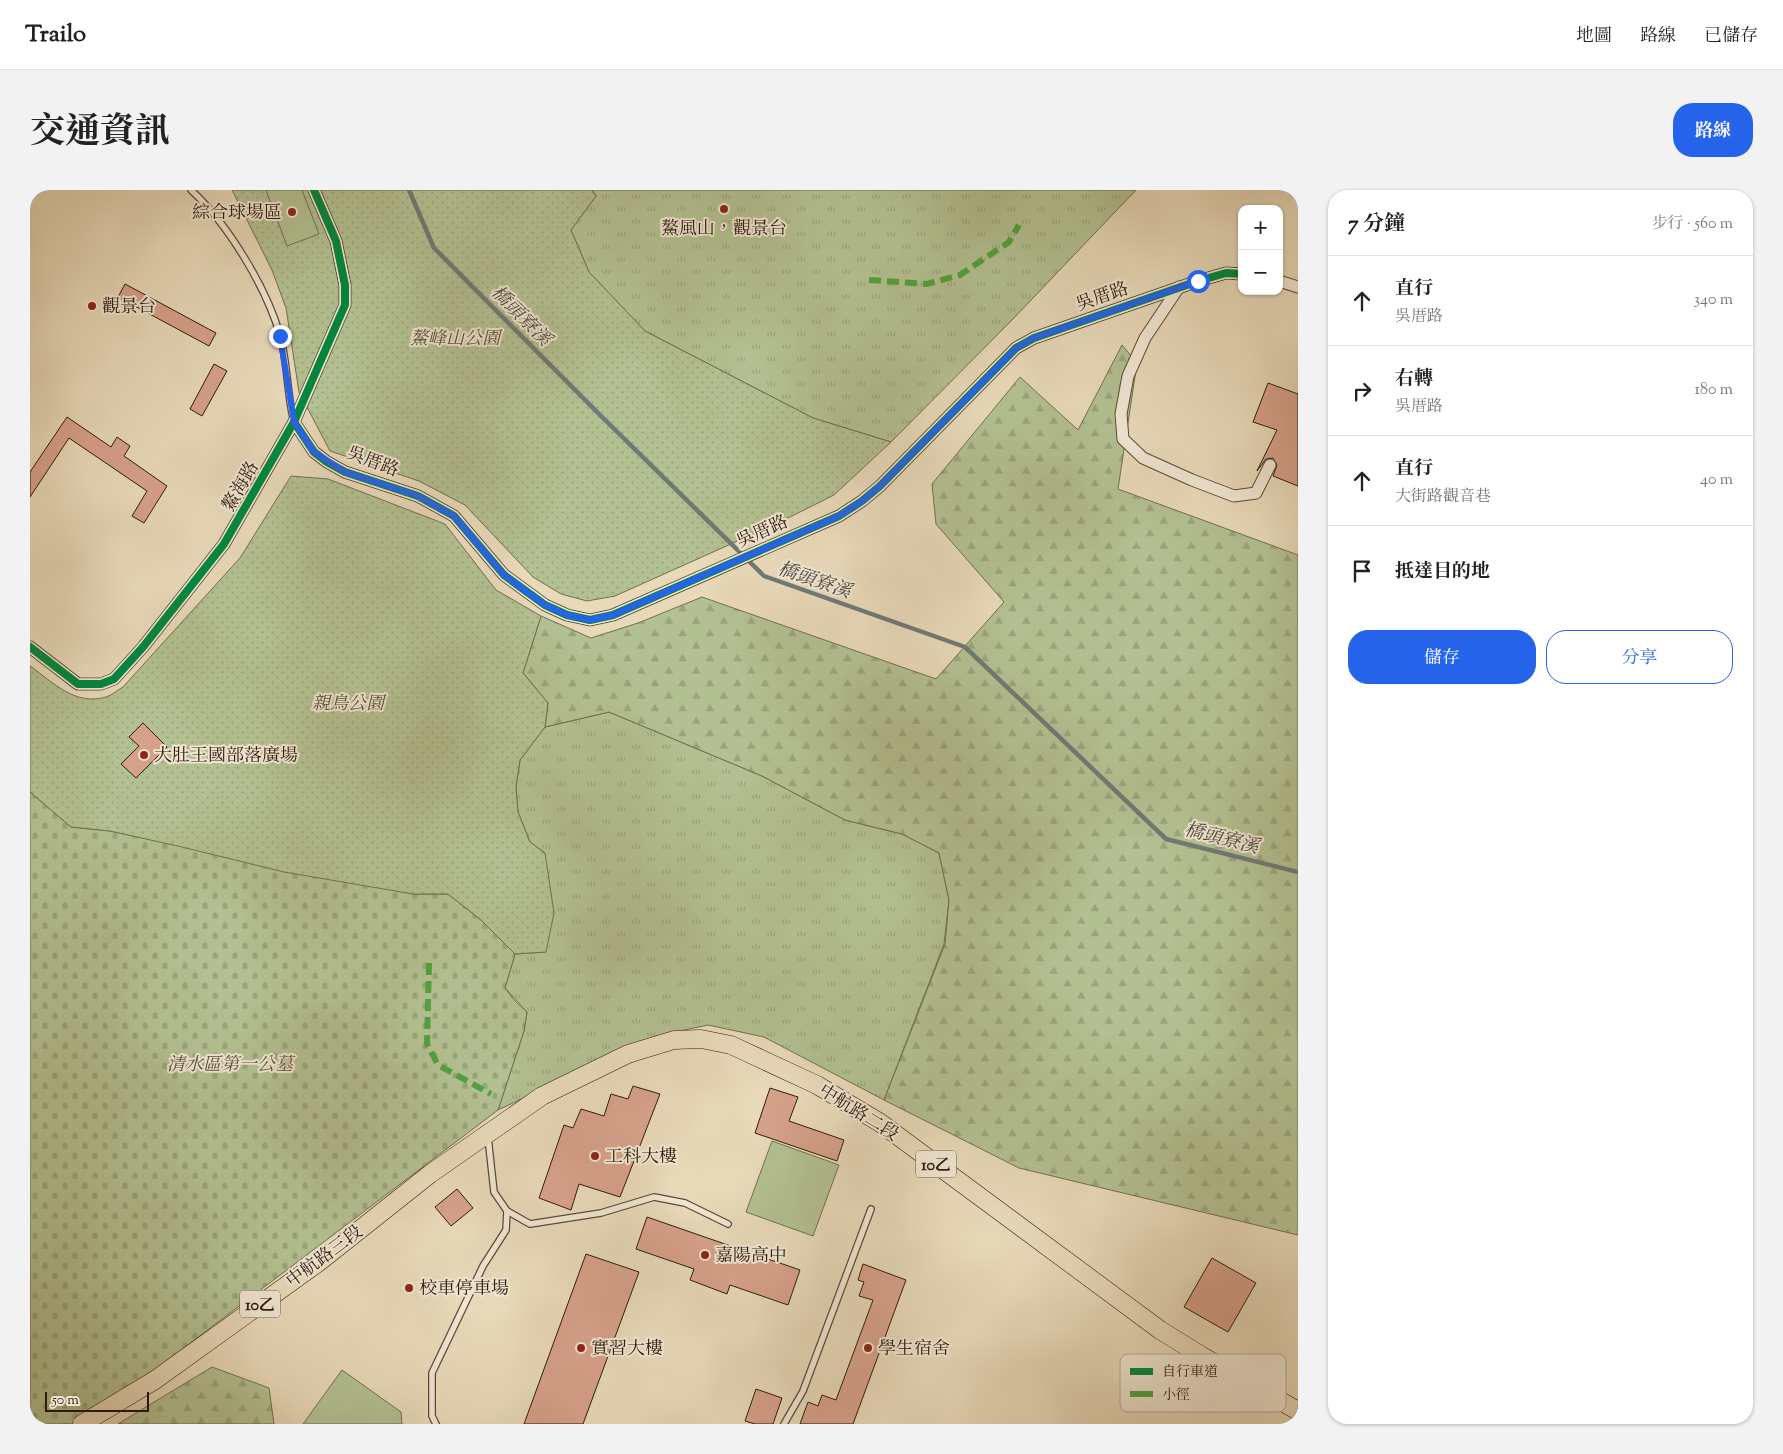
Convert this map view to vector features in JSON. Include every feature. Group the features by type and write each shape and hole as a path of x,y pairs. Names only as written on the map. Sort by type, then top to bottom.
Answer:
{"main road":[{"name":"中航路二段","path":"487,1133 542,1096 628,1054 674,1040 701,1039 731,1045 816,1085 879,1122 1160,1330 1199,1354"},
{"name":"中航路三段","path":"82,1424 154,1380 303,1274 430,1174 487,1133"},
{"name":"中航路二段","path":"1286,1404 1298,1411"}],"street":[{"name":"鰲海路","path":"30,647 78,684 101,684 114,679 143,647 224,544 294,422 345,305 345,285 336,241 314,190"},
{"name":"吳厝路","path":"294,422 314,452 327,462 345,472 418,496 454,516 504,575 545,605 567,615 590,620 613,615 839,516 880,486 1016,348 1034,338 1179,287 1226,273 1238,274"},
{"path":"1283,282 1298,287"},
{"path":"1179,287 1145,338 1128,376 1121,414 1123,439 1143,458 1234,496 1256,493 1270,465"}],"lane":[{"path":"191,190 203,201 236,246 264,294 280,336 294,422"},
{"path":"487,1133 494,1192 507,1211 530,1224 600,1213 654,1197 685,1203 728,1224"},
{"path":"784,1424 804,1391 871,1209"},
{"path":"436,1424 432,1416 432,1373 483,1266 506,1230 507,1211"}],"green space":[{"name":"鰲峰山公園","path":"232,190 592,190 596,196 571,230 589,272 645,331 813,418 891,442 834,495 780,522 615,596 587,601 561,594 533,577 465,505 419,481 330,451 299,392 286,308 272,270"},
{"name":"綜合球場區","path":"266,190 302,190 319,234 287,246"},
{"path":"592,190 1136,190 1013,319 891,442 813,418 645,331 589,272 571,230 596,196"},
{"path":"1122,345 1137,363 1118,489 1298,555 1298,1235 1019,1168 884,1100 945,944 949,900 939,853 902,834 845,820 762,776 609,712 545,727 548,703 523,673 541,616 591,638 638,623 702,597 936,679 1004,602 936,524 932,484 1020,377 1078,430"},
{"name":"親鳥公園","path":"291,476 328,479 445,524 496,590 541,616 523,673 548,703 545,727 520,760 516,787 518,812 530,842 545,853 554,913 546,952 515,954 481,920 448,894 413,894 284,872 110,831 71,827 30,792 30,666 56,686 75,696 95,699 106,697 123,687 240,558"},
{"path":"609,712 762,776 845,820 902,834 939,853 949,900 944,944 884,1100 764,1037 708,1025 656,1036 498,1110 524,1031 527,1012 505,988 515,954 546,952 545,853 530,842 518,812 516,787 520,760 545,727"},
{"name":"清水區第一公墓","path":"30,792 71,827 110,831 413,894 448,894 481,920 515,954 505,988 527,1012 524,1031 498,1110 98,1413 79,1424 30,1424"},
{"path":"772,1141 839,1165 813,1236 746,1212"},
{"path":"212,1367 269,1388 274,1424 118,1424"},
{"path":"342,1370 401,1412 402,1424 303,1424"}],"building":[{"path":"125,284 216,333 209,346 118,297"},
{"path":"214,364 227,371 202,416 190,409"},
{"path":"1268,383 1298,394 1298,486 1273,476 1277,465 1273,458 1266,459 1257,471 1277,430 1253,422"},
{"path":"67,417 111,447 117,437 130,446 124,456 167,486 144,523 132,516 147,491 69,438 30,497 30,472"},
{"name":"大肚王國部落廣場","path":"143,723 167,747 136,778 121,764 139,746 129,737"},
{"name":"工科大樓","path":"633,1086 660,1094 620,1197 579,1184 571,1210 539,1198 564,1125 573,1128 581,1109 604,1116 611,1094 628,1099"},
{"path":"770,1088 798,1097 789,1121 844,1140 837,1161 755,1133"},
{"path":"457,1189 473,1208 451,1226 435,1207"},
{"path":"647,1217 800,1270 788,1305 730,1285 727,1294 690,1280 694,1269 636,1249"},
{"name":"實習大樓","path":"586,1254 639,1272 583,1424 524,1424"},
{"path":"1212,1258 1256,1283 1228,1332 1184,1307"},
{"name":"學生宿舍","path":"863,1264 906,1280 853,1424 800,1424 808,1402 818,1406 822,1395 836,1400 873,1300 859,1296 864,1282 858,1280"},
{"path":"756,1389 782,1398 773,1424 755,1424 745,1421"}],"waterway":[{"name":"橋頭寮溪","path":"409,190 434,248 764,576 965,647 1166,839 1298,872"}],"marked path":[{"path":"869,280 927,284 960,275 1009,242 1019,225"},
{"path":"429,963 427,1044 438,1065 491,1094"}],"cycle path":[{"path":"30,647 78,684 101,684 114,679 143,647 224,544 294,422 345,305 345,285 336,241 314,190"},
{"path":"294,422 314,452 327,462 345,472 418,496 454,516 504,575 545,605 567,615 590,620 613,615 839,516 880,486 1016,348 1034,338 1198,281 1226,273 1238,274"}],"place":[{"name":"鰲風山，觀景台","path":"724,209"},
{"name":"綜合球場區","path":"292,212"},
{"name":"觀景台","path":"92,306"},
{"name":"大肚王國部落廣場","path":"144,755"},
{"name":"工科大樓","path":"595,1156"},
{"name":"嘉陽高中","path":"705,1255"},
{"name":"校車停車場","path":"409,1288"},
{"name":"實習大樓","path":"581,1348"},
{"name":"學生宿舍","path":"868,1348"}],"route":[{"path":"280,336 294,422 314,452 345,472 418,496 454,516 504,575 545,605 567,615 590,620 613,615 839,516 880,486 1016,348 1034,338 1198,281"}]}
